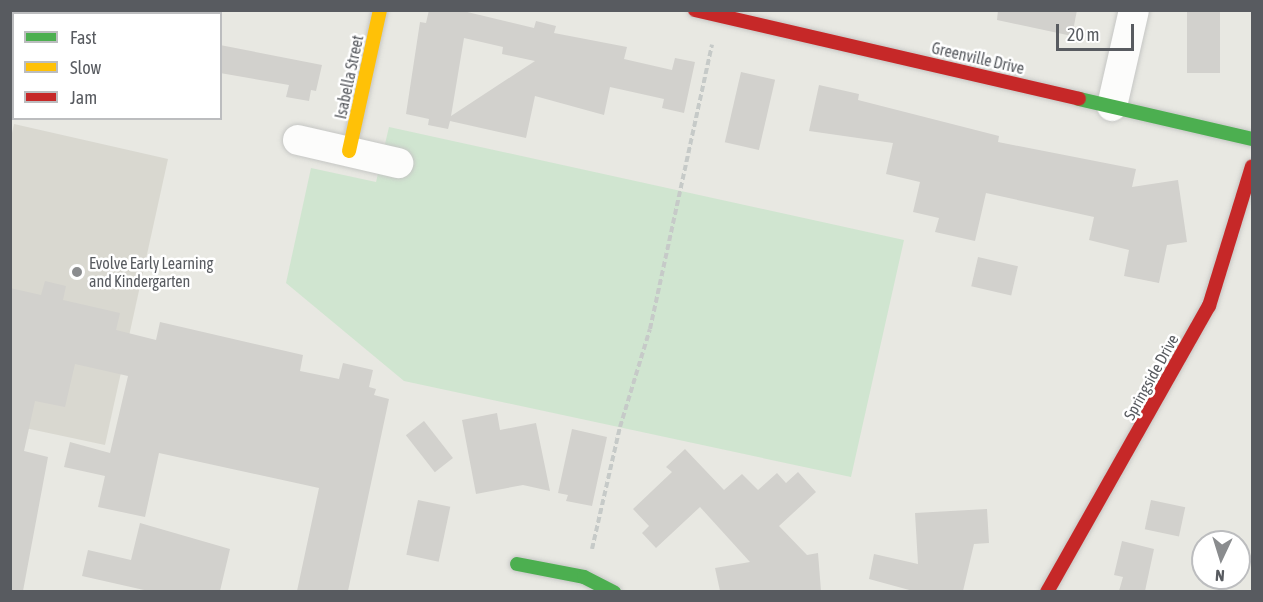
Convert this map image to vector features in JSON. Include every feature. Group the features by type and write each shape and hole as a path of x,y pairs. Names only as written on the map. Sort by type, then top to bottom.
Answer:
{"street":[{"name":"Isabella Street","path":"349,151 380,10"},
{"name":"Greenville Drive","path":"695,10 783,20 1112,106 1252,139"},
{"path":"1112,106 1134,10"},
{"path":"298,140 398,163"},
{"name":"Springside Drive","path":"1047,591 1209,306 1252,166"},
{"path":"517,564 584,577 614,591"}],"path":[{"path":"591,553 620,427 650,329 712,45"}],"shaded area":[{"name":"Evolve Early Learning and Kindergarten","path":"14,124 168,159 105,445 11,425 10,142"}],"green space":[{"path":"389,127 904,240 851,477 404,381 286,283 311,168 376,182"}],"building":[{"path":"429,10 459,10 534,28 536,21 556,26 554,33 627,47 624,59 672,70 675,58 695,62 684,113 662,108 664,99 610,87 604,115 535,96 526,138 450,121 448,129 428,125 429,119 406,114 420,22 426,23","holes":["464,38 503,47 502,54 535,61 451,116"]},
{"path":"998,10 1077,10 1072,36 997,20"},
{"path":"1187,10 1220,10 1220,73 1187,73"},
{"path":"222,45 322,65 316,91 311,90 309,101 286,97 289,85 222,73"},
{"path":"741,72 775,80 759,150 725,142"},
{"path":"819,85 859,94 858,100 999,136 998,142 1136,169 1132,187 1178,180 1187,242 1167,245 1159,283 1124,276 1129,250 1089,240 1094,217 986,193 975,241 935,232 939,218 913,212 920,182 886,174 893,143 809,131"},
{"path":"978,257 1018,266 1011,295 971,286"},
{"path":"45,281 66,286 63,300 120,313 116,330 156,340 160,322 303,355 300,371 339,379 343,363 373,370 369,387 376,389 374,395 389,399 348,591 297,591 319,488 159,453 145,517 98,507 105,476 64,467 70,442 110,453 128,376 75,364 65,407 35,401 24,451 48,457 23,591 10,591 10,288 41,295"},
{"path":"497,413 500,430 536,423 550,491 523,485 476,494 462,420"},
{"path":"424,421 453,458 435,472 406,435"},
{"path":"572,429 607,437 592,506 566,501 568,495 558,493"},
{"path":"685,449 724,490 742,474 758,490 777,473 786,483 798,472 816,492 779,526 807,555 818,553 821,591 720,591 715,568 750,562 700,507 656,548 642,533 649,526 633,509 672,472 666,467"},
{"path":"418,500 450,507 439,562 406,555"},
{"path":"1151,500 1185,507 1179,537 1145,529"},
{"path":"987,509 989,543 974,544 963,591 913,591 869,579 874,554 918,564 915,513"},
{"path":"140,523 230,549 220,591 144,590 82,576 88,550 131,560"},
{"path":"1122,541 1154,549 1145,591 1119,591 1123,577 1114,575"}],"traffic: fast":[{"path":"1079,99 1252,139"},
{"path":"517,564 584,577 614,592"}],"traffic: slow":[{"path":"349,151 380,10"}],"traffic: jam":[{"path":"695,10 1079,99"},
{"path":"1047,592 1209,306 1252,166"}],"place":[{"name":"Evolve Early Learning and Kindergarten","path":"77,272"}]}
